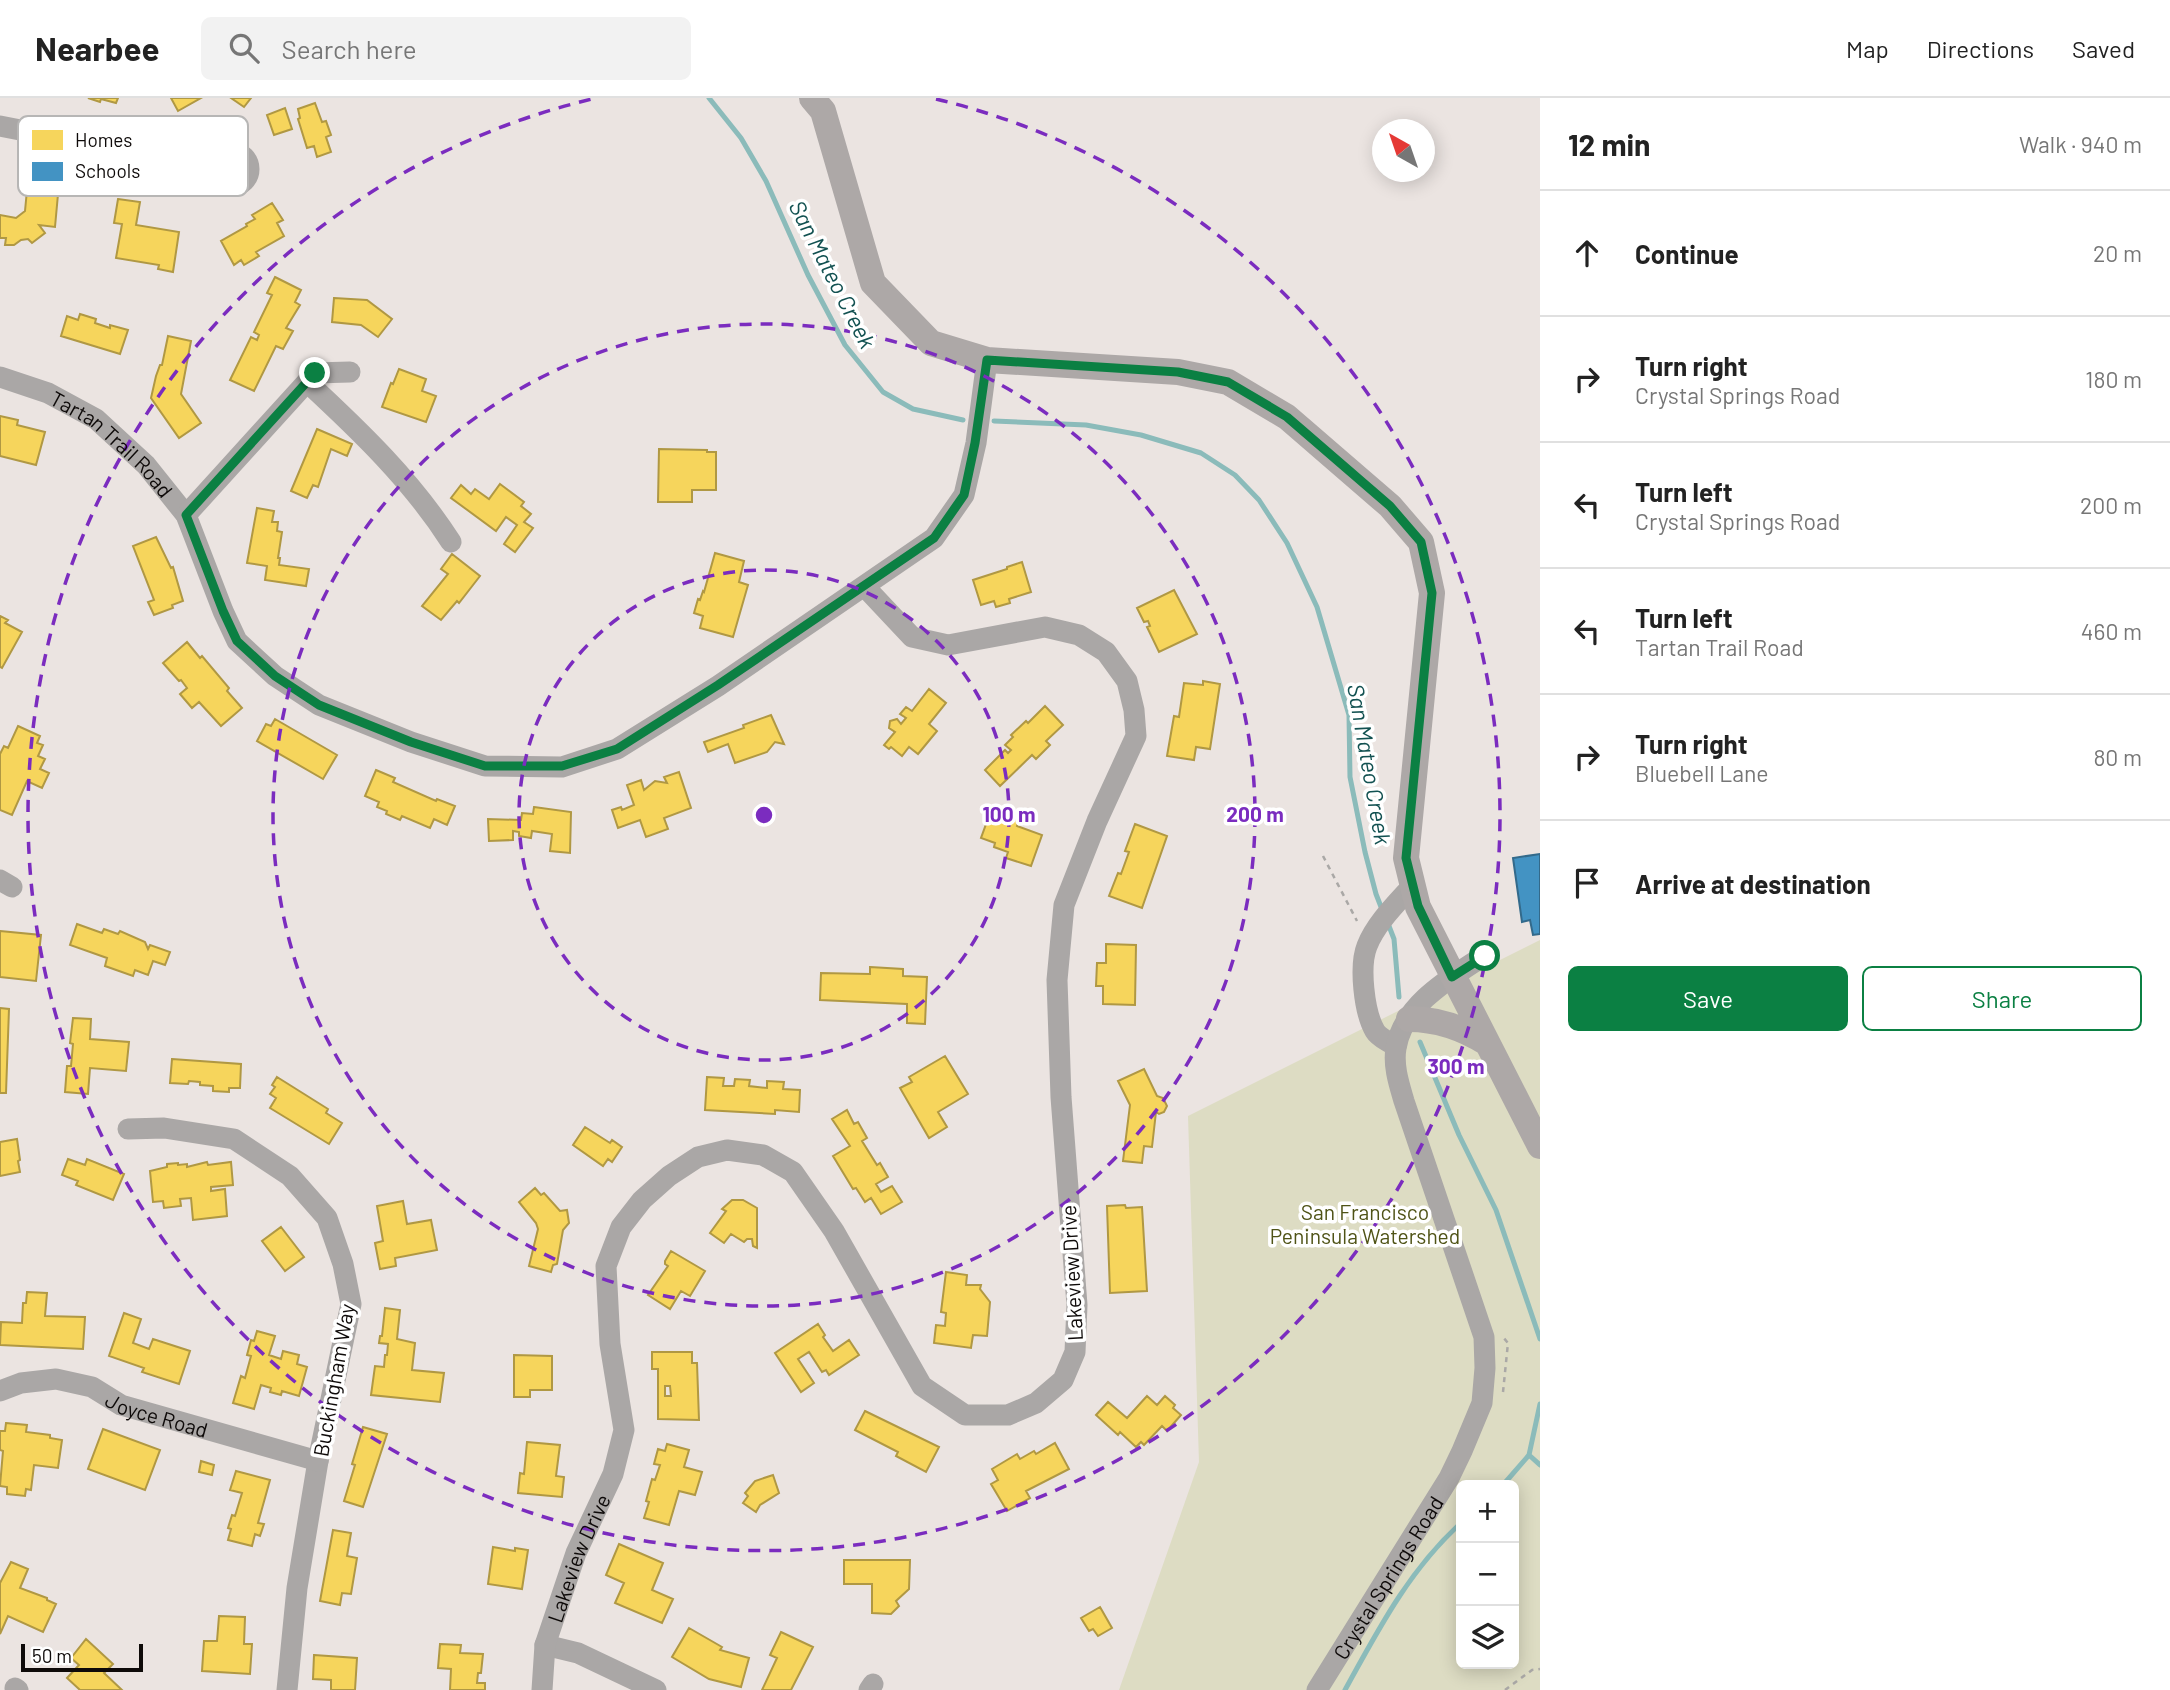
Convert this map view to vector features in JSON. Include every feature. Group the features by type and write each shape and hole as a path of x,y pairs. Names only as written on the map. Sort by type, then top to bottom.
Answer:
{"main road":[{"path":"812,98 823,111 873,283 931,343 987,360 1178,372 1228,382 1287,417 1390,506 1421,542 1432,593 1406,858 1405,894 1418,906 1540,1146"},
{"path":"1409,1019 1449,1025 1487,1043"}],"street":[{"path":"0,126 18,130"},
{"name":"Tartan Trail Road","path":"0,377 48,393 96,419 146,465 186,515 237,641 275,676 319,705 411,742 485,766 562,766 617,749 718,685 934,538 964,495 975,443 987,360"},
{"path":"186,515 315,373 351,372"},
{"path":"307,382 390,462 451,542"},
{"name":"Lakeview Drive","path":"542,1690 545,1645 576,1552 613,1474 624,1430 610,1344 606,1266 621,1227 642,1200 668,1176 698,1157 727,1150 763,1155 793,1172 834,1231 922,1386 965,1415 1008,1415 1036,1403 1063,1380 1075,1352 1077,1305 1061,1097 1058,980 1064,905 1097,821 1136,736 1134,710 1126,681 1107,652 1079,635 1045,627 948,645 912,637 865,587"},
{"path":"1396,1047 1376,1033 1369,1015 1363,964 1366,946 1373,934 1405,894"},
{"name":"Crystal Springs Road","path":"1317,1690 1449,1478 1482,1403 1484,1337 1396,1075 1396,1047 1409,1019 1426,999 1452,977 1485,956"},
{"name":"Buckingham Way","path":"128,1129 163,1128 233,1139 290,1177 327,1218 343,1264 351,1304 318,1461 297,1588 286,1690"},
{"name":"Joyce Road","path":"0,1391 21,1383 55,1378 92,1387 121,1405 318,1461"},
{"path":"545,1645 578,1653 656,1690"}],"path":[{"path":"1323,856 1342,895 1373,934"},
{"path":"1505,1690 1532,1670 1540,1669"}],"green space":[{"name":"San Francisco Peninsula Watershed","path":"1540,940 1540,1690 1119,1690 1199,1462 1188,1116"}],"building: Homes":[{"path":"88,98 118,98 116,103"},
{"path":"171,98 201,98 178,111"},
{"path":"231,98 251,98 244,107"},
{"path":"315,103 322,122 326,121 331,135 326,137 331,152 317,157 314,146 307,148 298,119 298,109"},
{"path":"285,108 292,129 274,135 267,115"},
{"path":"26,196 58,196 55,227 39,225 45,233 32,243 28,239 14,245 5,245 6,238 0,238 0,215 16,218 25,211"},
{"path":"118,199 140,202 136,225 179,232 173,272 158,269 159,265 116,258 122,224 114,223"},
{"path":"272,203 283,220 277,223 284,236 256,252 259,256 244,265 241,260 234,265 221,241 247,226 246,224 255,219 252,215"},
{"path":"275,277 301,290 295,302 300,305 286,328 293,331 283,349 276,346 254,391 230,380 251,337 257,340 259,335 254,332 272,295 267,293"},
{"path":"334,298 367,300 392,319 378,337 361,325 332,322"},
{"path":"80,314 96,319 95,323 110,328 110,325 128,330 120,354 61,336 67,316 78,320"},
{"path":"168,336 191,341 181,394 201,423 179,438 151,398"},
{"path":"399,369 426,379 422,391 436,396 426,422 382,407"},
{"path":"0,416 18,420 17,425 45,432 36,465 0,456"},
{"path":"317,429 352,444 347,456 331,449 318,487 313,485 307,498 291,491"},
{"path":"659,449 716,452 716,490 692,490 692,502 658,502"},
{"path":"500,484 524,502 521,506 531,514 524,522 533,528 515,552 504,544 517,525 506,517 496,531 451,498 461,485 471,494 475,489 489,499"},
{"path":"257,508 274,511 272,522 278,522 277,531 282,532 279,565 309,569 306,586 265,580 267,566 247,563"},
{"path":"156,537 171,568 173,567 183,601 154,615 148,602 154,600 133,546"},
{"path":"715,553 744,561 739,582 748,585 733,637 700,628 703,616 694,613 698,599 700,600 704,592"},
{"path":"452,554 480,576 459,603 457,601 441,620 422,606 448,574 441,569"},
{"path":"1022,562 1031,592 1009,599 1010,603 996,607 994,601 981,605 973,580"},
{"path":"1174,590 1197,634 1159,652 1147,627 1150,626 1148,621 1144,622 1137,608"},
{"path":"0,616 8,620 5,623 22,632 2,668 0,667"},
{"path":"187,642 229,688 227,691 242,708 221,726 199,702 192,708 180,694 187,688 163,663"},
{"path":"1203,681 1220,684 1210,749 1196,747 1194,760 1167,756 1174,716 1179,717 1184,683 1203,685"},
{"path":"929,689 946,703 929,724 937,731 918,754 909,747 902,756 884,745 895,732 889,728 890,721 897,719 901,724 906,718 900,714 906,707 912,711"},
{"path":"1045,706 1063,725 1046,741 1050,745 1036,759 1032,755 1000,786 985,770 1005,750 1008,753 1011,750 1005,745 1013,737 1011,735"},
{"path":"771,715 784,744 775,742 767,752 735,763 728,744 708,752 704,742"},
{"path":"275,719 337,755 323,779 257,741 266,724 271,726"},
{"path":"18,726 40,736 37,743 43,745 38,756 45,759 40,769 49,773 42,788 27,781 12,815 0,810 0,754 4,746 8,748"},
{"path":"376,770 395,778 393,782 436,801 437,799 455,806 447,825 434,819 430,828 402,816 400,820 386,814 387,811 377,807 379,802 365,796"},
{"path":"679,772 691,808 664,818 668,829 646,837 640,820 618,828 612,810 621,807 622,810 634,805 627,785 641,780 644,790 655,781 667,783 664,777"},
{"path":"534,807 571,812 570,853 550,851 552,834 532,831 531,838 519,836 519,832 513,831 513,840 489,841 488,819 521,820 522,813 533,814"},
{"path":"1006,815 1019,819 1017,826 1042,835 1031,866 1006,858 1008,852 981,838 989,816 1004,821"},
{"path":"1135,824 1167,836 1142,908 1109,896 1129,852 1125,851"},
{"path":"77,924 102,933 104,929 118,934 120,931 145,942 148,949 150,945 170,952 165,965 153,961 148,975 135,970 133,976 105,966 107,958 70,945"},
{"path":"0,931 41,935 36,981 0,977"},
{"path":"1106,944 1136,945 1135,1005 1103,1004 1103,986 1096,986 1097,963 1106,963"},
{"path":"870,967 903,969 903,976 927,977 925,1024 907,1023 907,1004 820,1000 821,973 870,974"},
{"path":"0,1008 9,1009 6,1093 0,1093"},
{"path":"73,1018 91,1019 90,1039 129,1042 126,1071 90,1068 88,1094 65,1092 67,1066 71,1066"},
{"path":"945,1056 968,1094 938,1112 947,1127 929,1138 900,1088 912,1082 909,1077"},
{"path":"172,1059 241,1064 240,1088 229,1088 229,1092 213,1091 213,1086 200,1085 200,1082 170,1083"},
{"path":"1144,1069 1157,1096 1163,1098 1167,1106 1164,1112 1156,1112 1152,1147 1144,1146 1142,1163 1123,1161 1130,1105 1118,1081"},
{"path":"277,1077 328,1109 326,1113 342,1123 329,1144 270,1108 276,1098 270,1094"},
{"path":"707,1077 724,1078 723,1086 734,1086 735,1079 750,1080 749,1086 767,1088 767,1081 784,1082 783,1089 800,1090 799,1112 775,1110 775,1114 705,1110"},
{"path":"847,1110 854,1124 858,1122 867,1138 862,1141 888,1177 876,1184 881,1192 892,1186 902,1202 881,1214 871,1198 865,1202 856,1188 853,1189 833,1156 850,1146 832,1119"},
{"path":"585,1127 610,1143 612,1140 622,1147 612,1162 608,1159 603,1166 573,1145"},
{"path":"17,1139 20,1172 0,1176 0,1142"},
{"path":"68,1159 85,1165 87,1159 124,1174 113,1200 76,1185 78,1181 62,1175"},
{"path":"207,1162 208,1165 231,1162 233,1185 211,1187 211,1191 225,1189 227,1216 193,1220 191,1198 180,1199 181,1206 164,1208 163,1201 153,1202 150,1171 167,1167 167,1164 187,1164 187,1167"},
{"path":"535,1188 541,1195 544,1193 560,1211 567,1210 569,1223 563,1230 557,1264 553,1265 551,1272 529,1266 538,1229 519,1202"},
{"path":"732,1200 743,1200 757,1208 757,1248 753,1246 752,1239 744,1242 731,1234 724,1243 710,1233 726,1211 722,1209"},
{"path":"403,1201 407,1224 431,1220 437,1250 395,1258 396,1266 380,1269 375,1243 383,1241 377,1206"},
{"path":"1125,1205 1126,1208 1142,1207 1147,1291 1110,1293 1107,1206"},
{"path":"281,1227 304,1257 285,1271 262,1241"},
{"path":"671,1251 705,1271 690,1296 681,1291 670,1309 648,1295 668,1266 665,1261"},
{"path":"946,1272 967,1275 966,1285 981,1285 980,1289 990,1302 987,1336 973,1335 971,1348 934,1343 936,1325 945,1326 946,1313 941,1312"},
{"path":"27,1292 47,1293 45,1316 85,1317 83,1349 0,1345 1,1322 22,1323 23,1303 26,1303"},
{"path":"385,1308 400,1310 397,1339 415,1343 412,1370 444,1373 440,1402 371,1395 375,1366 384,1367 387,1355 388,1344 379,1343"},
{"path":"124,1313 141,1319 133,1343 149,1349 153,1339 190,1351 179,1384 142,1372 144,1368 109,1356"},
{"path":"818,1324 833,1351 849,1340 859,1355 829,1375 826,1370 822,1372 809,1352 798,1359 814,1383 801,1392 775,1353"},
{"path":"257,1331 275,1336 269,1355 281,1359 283,1351 299,1355 297,1364 307,1367 299,1396 282,1391 281,1395 270,1392 271,1388 261,1385 254,1409 233,1403 241,1376 245,1378 251,1356 247,1355"},
{"path":"652,1352 692,1352 692,1363 697,1363 699,1420 658,1419 658,1369 652,1369","holes":["665,1386 670,1386 671,1396 665,1396"]},
{"path":"514,1355 552,1356 552,1390 530,1390 530,1397 514,1397"},
{"path":"1147,1396 1157,1405 1165,1396 1181,1415 1167,1431 1162,1426 1144,1445 1141,1442 1136,1447 1096,1415 1108,1402 1127,1418"},
{"path":"865,1411 939,1447 926,1472 896,1456 898,1452 855,1430"},
{"path":"6,1423 27,1425 26,1432 50,1435 50,1438 62,1440 58,1468 34,1465 31,1490 26,1489 25,1496 7,1494 7,1487 0,1486 3,1451 0,1450 0,1431 5,1431"},
{"path":"363,1427 387,1434 363,1507 344,1501"},
{"path":"103,1429 160,1450 145,1490 88,1469"},
{"path":"527,1442 560,1445 556,1476 564,1477 562,1497 518,1493 520,1473 524,1474"},
{"path":"1055,1443 1069,1469 1026,1491 1030,1498 1007,1511 991,1484 998,1480 992,1469 1017,1454 1020,1459 1034,1451 1036,1454"},
{"path":"667,1444 689,1450 684,1467 702,1472 695,1495 679,1491 669,1525 644,1518 652,1479 655,1480 660,1465 654,1464 658,1449 665,1451"},
{"path":"201,1461 214,1465 212,1475 199,1472"},
{"path":"236,1471 270,1480 258,1523 264,1524 260,1536 255,1534 252,1546 228,1540 231,1529 228,1528 242,1493 230,1490"},
{"path":"773,1475 779,1493 760,1505 756,1512 743,1503 748,1496 745,1493 755,1481"},
{"path":"333,1530 351,1533 347,1556 357,1558 351,1594 342,1593 340,1605 320,1601"},
{"path":"619,1544 663,1563 652,1590 673,1599 662,1623 615,1603 624,1583 606,1575"},
{"path":"493,1547 515,1551 515,1548 528,1550 522,1589 488,1584"},
{"path":"844,1560 910,1560 909,1589 896,1601 899,1606 891,1614 872,1613 872,1584 844,1584"},
{"path":"11,1562 28,1569 20,1588 56,1604 43,1632 8,1616 0,1634 0,1583"},
{"path":"1100,1607 1112,1628 1098,1636 1093,1629 1089,1631 1081,1618"},
{"path":"219,1616 245,1617 244,1644 252,1644 250,1674 202,1671 204,1641 217,1641"},
{"path":"689,1628 722,1647 720,1650 749,1658 741,1687 709,1679 672,1657"},
{"path":"781,1632 813,1647 791,1690 762,1690 777,1658 770,1655"},
{"path":"86,1639 113,1664 104,1673 122,1690 80,1690 67,1678 79,1665 71,1658"},
{"path":"440,1644 461,1645 460,1653 483,1654 477,1683 485,1683 485,1690 450,1690 451,1669 438,1668"},
{"path":"314,1655 357,1658 355,1690 331,1690 331,1680 313,1679"}],"building: Schools":[{"path":"1540,854 1540,934 1533,935 1530,920 1522,922 1513,858"}],"waterway":[{"name":"San Mateo Creek","path":"709,98 741,138 766,181 808,275 845,345 883,392 913,409 963,420"},
{"name":"San Mateo Creek","path":"994,421 1086,425 1141,435 1201,453 1235,475 1259,500 1287,543 1317,607 1349,715 1350,777 1365,852 1383,912"},
{"name":"San Mateo Creek","path":"1387,921 1394,939 1399,997"},
{"name":"San Mateo Creek","path":"1420,1042 1459,1135 1496,1210 1540,1339"},
{"name":"San Mateo Creek","path":"1507,1480 1529,1455 1540,1404"},
{"path":"1529,1455 1540,1465"},
{"name":"San Mateo Creek","path":"1345,1690 1382,1623 1410,1581 1456,1528"}],"route":[{"path":"315,373 186,515 223,611 237,641 275,676 319,705 411,742 485,766 562,766 617,749 718,685 934,538 964,495 975,443 987,360 1178,372 1228,382 1287,417 1390,506 1421,542 1432,593 1406,858 1418,906 1452,977 1485,956"}]}
